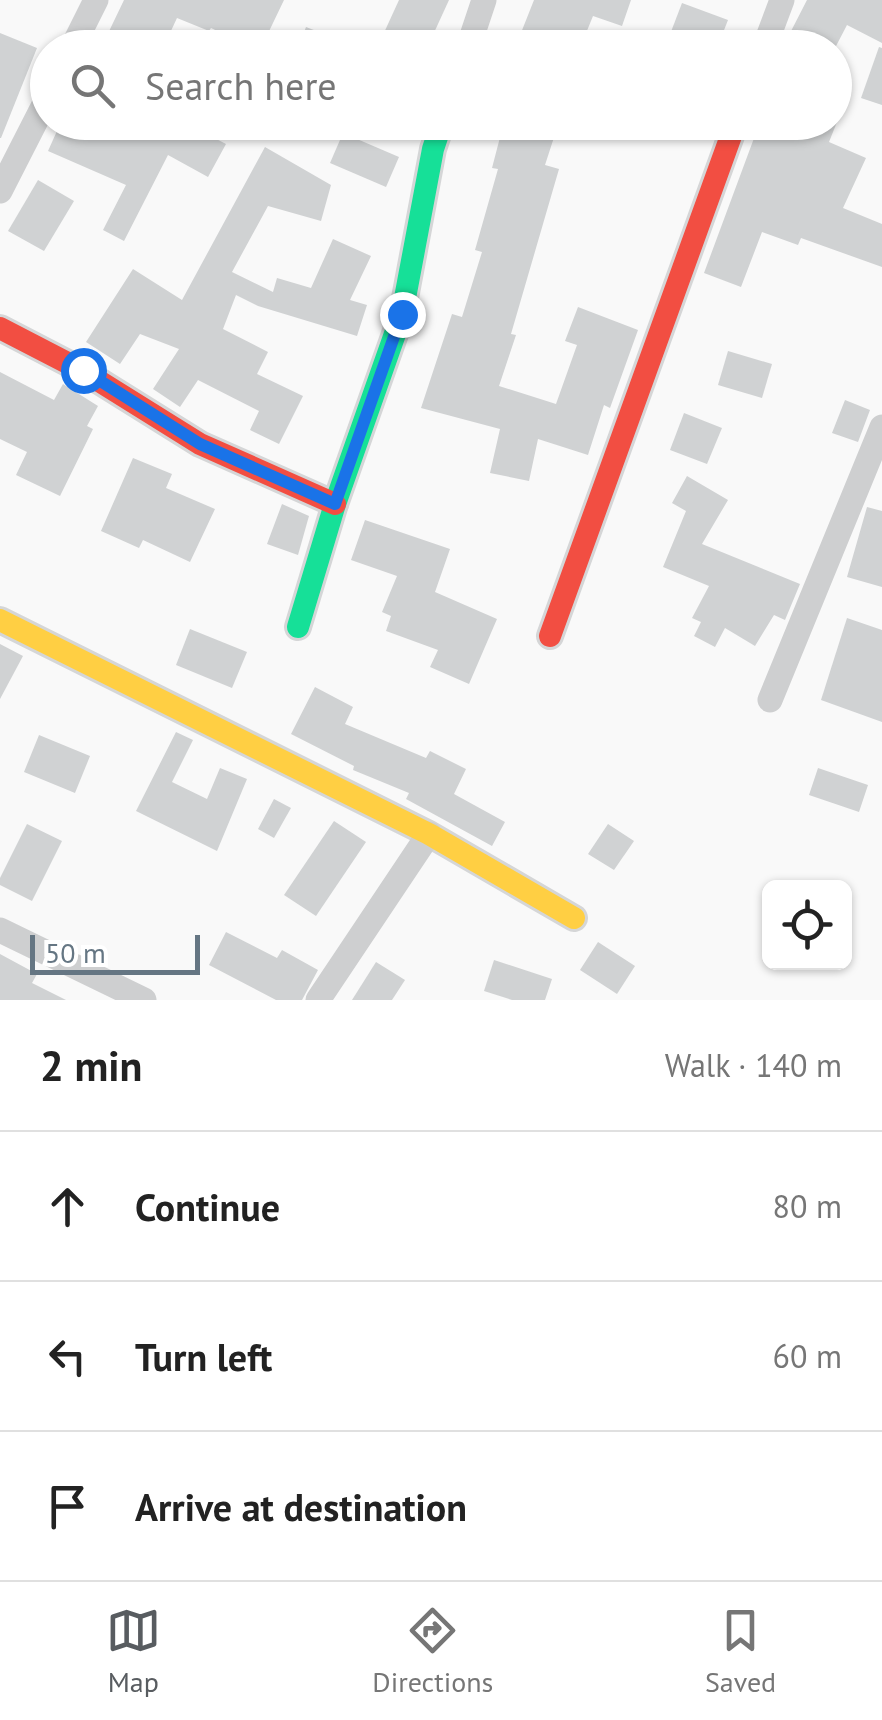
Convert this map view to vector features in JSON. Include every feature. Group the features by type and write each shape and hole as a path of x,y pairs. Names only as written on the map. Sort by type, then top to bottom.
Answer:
{"street":[{"path":"81,30 96,0"},
{"path":"474,30 484,0"},
{"path":"771,30 782,0"},
{"path":"0,191 30,132"},
{"path":"298,627 335,504 402,314 436,140"},
{"path":"550,636 729,140"},
{"path":"0,328 83,370 200,444 335,504"},
{"path":"770,700 882,427"},
{"path":"0,620 429,834 574,918"},
{"path":"318,1000 429,834"},
{"path":"0,930 144,1000"}],"building":[{"path":"124,0 284,0 270,30 207,30 177,18 171,30 110,30"},
{"path":"399,0 449,0 435,30 385,30"},
{"path":"534,0 631,0 622,26 593,16 587,30 522,30"},
{"path":"807,0 882,0 882,43 847,25 844,30 792,30"},
{"path":"682,3 728,20 724,30 672,30"},
{"path":"0,33 30,45 30,66 0,138"},
{"path":"879,47 882,48 882,105 861,98"},
{"path":"53,140 218,140 226,144 208,177 168,155 124,241 103,230 126,185 48,151"},
{"path":"340,140 359,140 399,157 386,187 330,163"},
{"path":"499,140 553,140 545,165 559,169 499,386 556,404 577,345 565,341 578,307 638,330 610,408 604,405 588,455 538,439 529,481 490,473 500,429 421,408 452,314 462,317 482,252 475,250 498,169 492,168"},
{"path":"753,140 830,140 866,158 843,208 882,224 882,267 801,238 798,245 762,232 741,287 704,273"},
{"path":"265,147 331,185 321,221 268,206 232,272 273,292 277,278 311,288 333,239 371,256 350,300 367,305 357,336 258,306 236,295 223,329 268,352 257,374 303,396 279,444 250,430 259,411 198,380 180,407 153,389 179,349 140,334 120,364 86,342 133,269 182,300"},
{"path":"38,180 74,201 44,251 8,231"},
{"path":"728,351 772,364 762,398 718,385"},
{"path":"0,372 54,400 63,384 98,406 87,426 93,429 60,496 16,475 27,452 0,439"},
{"path":"845,400 870,410 858,442 832,433"},
{"path":"684,413 722,428 707,464 670,450"},
{"path":"133,458 172,474 166,488 215,509 190,562 143,540 139,548 101,531"},
{"path":"687,476 728,500 702,544 800,584 785,620 774,615 755,646 725,628 715,647 694,636 701,622 692,618 709,586 663,567 686,511 672,503"},
{"path":"282,504 309,516 298,555 267,544"},
{"path":"867,507 882,511 882,587 847,577"},
{"path":"365,520 450,549 435,592 497,619 469,684 430,667 438,650 386,631 391,616 382,612 397,576 351,560"},
{"path":"847,618 882,630 882,722 821,700"},
{"path":"190,629 247,652 232,688 176,665"},
{"path":"0,644 23,656 0,699"},
{"path":"315,687 353,707 345,724 426,758 430,751 466,769 454,794 505,822 492,846 406,799 409,793 353,770 354,766 291,734"},
{"path":"176,732 193,740 172,782 207,799 220,768 247,779 217,851 136,811"},
{"path":"39,735 90,756 75,793 24,772"},
{"path":"818,768 868,785 859,812 809,795"},
{"path":"274,799 291,808 274,838 258,829"},
{"path":"334,821 366,842 316,916 284,895"},
{"path":"27,824 62,841 32,901 0,885"},
{"path":"608,824 634,841 614,870 588,854"},
{"path":"226,932 277,958 282,950 318,970 302,1000 276,1000 209,965"},
{"path":"598,942 635,966 617,994 580,970"},
{"path":"0,954 37,974 32,983 66,1000 0,1000"},
{"path":"494,960 552,979 545,1000 512,1000 484,991"},
{"path":"376,962 405,980 392,1000 352,1000"}],"traffic: fast":[{"path":"298,627 335,504 402,314 436,140"}],"traffic: slow":[{"path":"0,620 429,834 574,918"}],"traffic: jam":[{"path":"550,636 729,140"},
{"path":"0,328 83,371 200,444 335,504"}],"route":[{"path":"83,370 200,444 335,504 402,314"}]}
